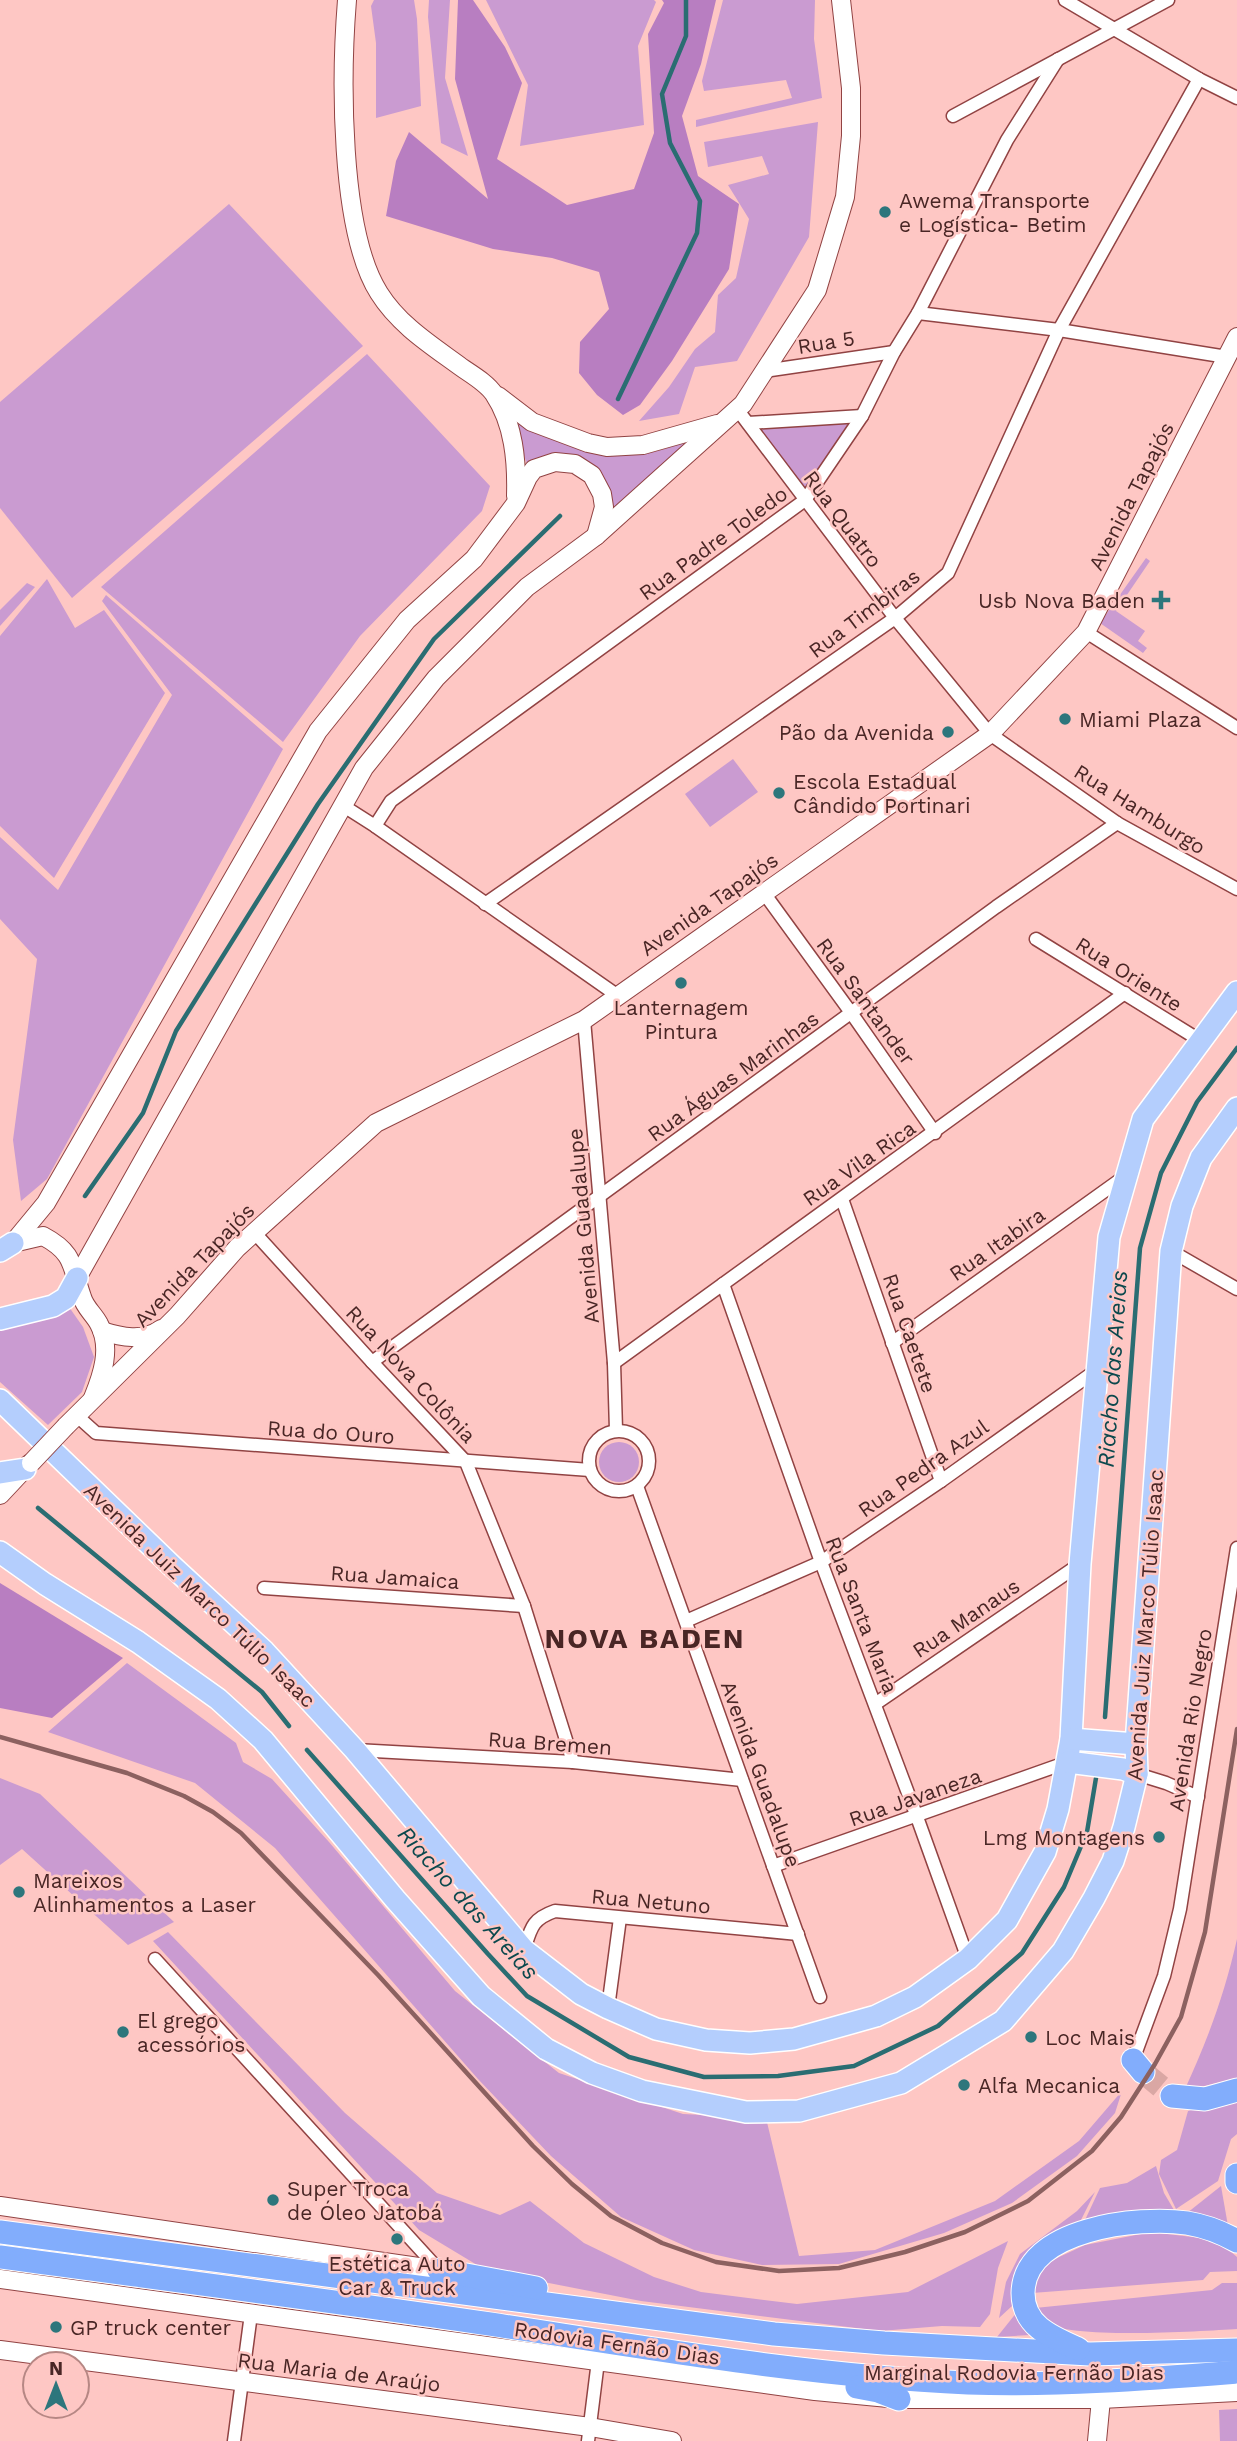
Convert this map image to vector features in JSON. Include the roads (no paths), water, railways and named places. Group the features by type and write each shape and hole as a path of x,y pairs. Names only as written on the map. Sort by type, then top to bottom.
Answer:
{"highway":[{"path":"1172,2096 1205,2099 1237,2090"},
{"path":"1237,2175 1237,2182"},
{"path":"1090,2354 1050,2336 1030,2321 1024,2304 1023,2280 1031,2263 1045,2249 1092,2230 1170,2221 1208,2227 1237,2242"},
{"name":"Rodovia Fernão Dias","path":"0,2232 774,2334 1090,2354 1237,2350"},
{"name":"Rodovia Fernão Dias","path":"0,2257 348,2303 659,2350 880,2378 970,2383 1109,2382 1237,2372"},
{"path":"439,2270 734,2328"},
{"path":"659,2350 687,2360 878,2391 899,2399"}],"main road":[{"path":"347,0 342,56 349,176 357,239 378,291 409,328 532,422 588,443 607,447 643,446 743,416 764,371 817,289 845,197 851,88 841,0"},
{"name":"Avenida Tapajós","path":"28,1466 177,1316 237,1248 376,1123 584,1020 990,734 1086,632 1237,337"},
{"path":"493,391 506,417 516,456 516,503"},
{"path":"0,1319 52,1306 66,1298 364,768 436,678 527,587 596,536 722,422"},
{"path":"7,1247 46,1203 318,730 407,620 474,559 516,503 534,469 555,461 575,464 592,475 602,494 604,507 596,536"},
{"name":"Avenida Juiz Marco Túlio Isaac","path":"0,1400 264,1651 355,1750 524,1950 581,1994 656,2029 706,2040 750,2043 794,2039 876,2016 915,1997 968,1959 1007,1920 1045,1852 1058,1809 1071,1739 1080,1564 1109,1237 1124,1177 1143,1119 1237,992"},
{"name":"Avenida Juiz Marco Túlio Isaac","path":"0,1552 45,1584 138,1642 218,1699 254,1732 481,1996 545,2049 592,2073 630,2087 693,2103 746,2112 799,2111 901,2083 1003,2021 1063,1951 1094,1898 1116,1850 1137,1774 1136,1744 1171,1251 1181,1206 1201,1158 1237,1108"},
{"path":"7,1247 43,1236 60,1245 68,1254 86,1307 102,1331 104,1365 92,1402"},
{"path":"102,1331 122,1338 152,1335 177,1316"},
{"path":"0,1473 28,1466"},
{"path":"0,1495 28,1466"},
{"path":"1071,1739 1136,1744"},
{"path":"1068,1762 1123,1769 1137,1774"},
{"path":"0,2206 439,2270"},
{"name":"Marginal Rodovia Fernão Dias","path":"0,2279 815,2391 899,2399 1101,2399 1237,2392"},
{"name":"Rua Maria de Araújo","path":"0,2350 589,2434 672,2441"},
{"path":"1097,2441 1101,2399"}],"street":[{"path":"1065,0 1199,79 1237,98"},
{"path":"953,116 1168,0"},
{"name":"Rua Padre Toledo","path":"375,825 391,802 805,500 862,416 1007,140 1058,59"},
{"name":"Rua Timbiras","path":"485,904 895,618 948,573 1059,330 1199,79"},
{"path":"918,313 1059,330 1227,357"},
{"name":"Rua 5","path":"764,371 894,352"},
{"path":"743,416 862,416"},
{"name":"Rua Quatro","path":"743,416 895,618 990,734"},
{"path":"1086,632 1237,728"},
{"name":"Rua Hamburgo","path":"990,734 1116,823 1237,889"},
{"path":"342,805 375,825 618,996"},
{"name":"Rua Águas Marinhas","path":"372,1362 996,907 1116,823"},
{"name":"Rua Santander","path":"764,893 935,1133"},
{"name":"Rua Oriente","path":"1036,939 1201,1041"},
{"name":"Rua Vila Rica","path":"614,1363 1125,993"},
{"name":"Avenida Guadalupe","path":"584,1020 614,1363 616,1430"},
{"name":"Rua Itabira","path":"892,1343 1124,1177"},
{"name":"Rua Caetete","path":"842,1199 941,1480"},
{"name":"Rua Nova Colônia","path":"254,1232 466,1462 524,1606 573,1762"},
{"path":"1171,1251 1237,1289"},
{"name":"Rua Santa Maria","path":"723,1284 821,1562 968,1959"},
{"name":"Rua Pedra Azul","path":"686,1621 821,1562 1098,1369"},
{"name":"Rua do Ouro","path":"71,1421 96,1433 590,1470"},
{"path":"616,1430 636,1435 648,1450 650,1460 649,1470 637,1486 628,1490 610,1490 594,1479 590,1470 589,1461 594,1444 600,1437 616,1430"},
{"name":"Avenida Guadalupe","path":"637,1486 820,1997"},
{"name":"Avenida Rio Negro","path":"1138,2066 1180,1909 1237,1548"},
{"name":"Rua Manaus","path":"874,1704 1080,1564"},
{"name":"Rua Jamaica","path":"264,1588 524,1606"},
{"name":"Rua Bremen","path":"355,1750 573,1762 742,1780"},
{"name":"Rua Javaneza","path":"773,1866 1068,1762"},
{"path":"1137,1774 1198,1797"},
{"name":"Rua Netuno","path":"524,1950 539,1916 555,1911 797,1934"},
{"path":"608,2008 620,1918"},
{"path":"155,1959 439,2270"},
{"path":"234,2441 251,2314"},
{"path":"589,2434 598,2361"}],"waterway":[{"path":"618,399 697,233 700,201 670,143 662,94 686,36 686,0"},
{"path":"85,1196 143,1113 176,1031 318,804 434,639 560,516"},
{"name":"Riacho das Areias","path":"1105,1717 1140,1248 1161,1173 1197,1102 1237,1048"},
{"name":"Riacho das Areias","path":"38,1508 262,1692 289,1726"},
{"name":"Riacho das Areias","path":"307,1750 527,1996 629,2057 704,2077 778,2076 854,2066 938,2026 1022,1953 1064,1887 1087,1832 1096,1778"}],"tunnel":[{"path":"1143,2072 1172,2096"}],"railway":[{"path":"0,1737 127,1773 184,1796 213,1812 241,1833 378,1975 533,2146 572,2184 611,2216 662,2243 716,2262 779,2271 839,2268 905,2252 965,2232 1028,2201 1092,2151 1121,2117 1181,2017 1205,1932 1237,1729"}],"place":[{"name":"Awema Transporte e Logística- Betim","path":"885,212"},
{"name":"Usb Nova Baden","path":"1161,600"},
{"name":"Miami Plaza","path":"1065,719"},
{"name":"Pão da Avenida","path":"948,732"},
{"name":"Escola Estadual Cândido Portinari","path":"779,793"},
{"name":"Lanternagem Pintura","path":"681,983"},
{"name":"Lmg Montagens","path":"1159,1837"},
{"name":"Mareixos Alinhamentos a Laser","path":"19,1892"},
{"name":"El grego acessórios","path":"123,2032"},
{"name":"Loc Mais","path":"1031,2037"},
{"name":"Alfa Mecanica","path":"964,2085"},
{"name":"Super Troca de Óleo Jatobá","path":"273,2200"},
{"name":"Estética Auto Car & Truck","path":"397,2239"},
{"name":"GP truck center","path":"56,2327"}],"district":[{"name":"NOVA BADEN","path":"645,1638"}]}
